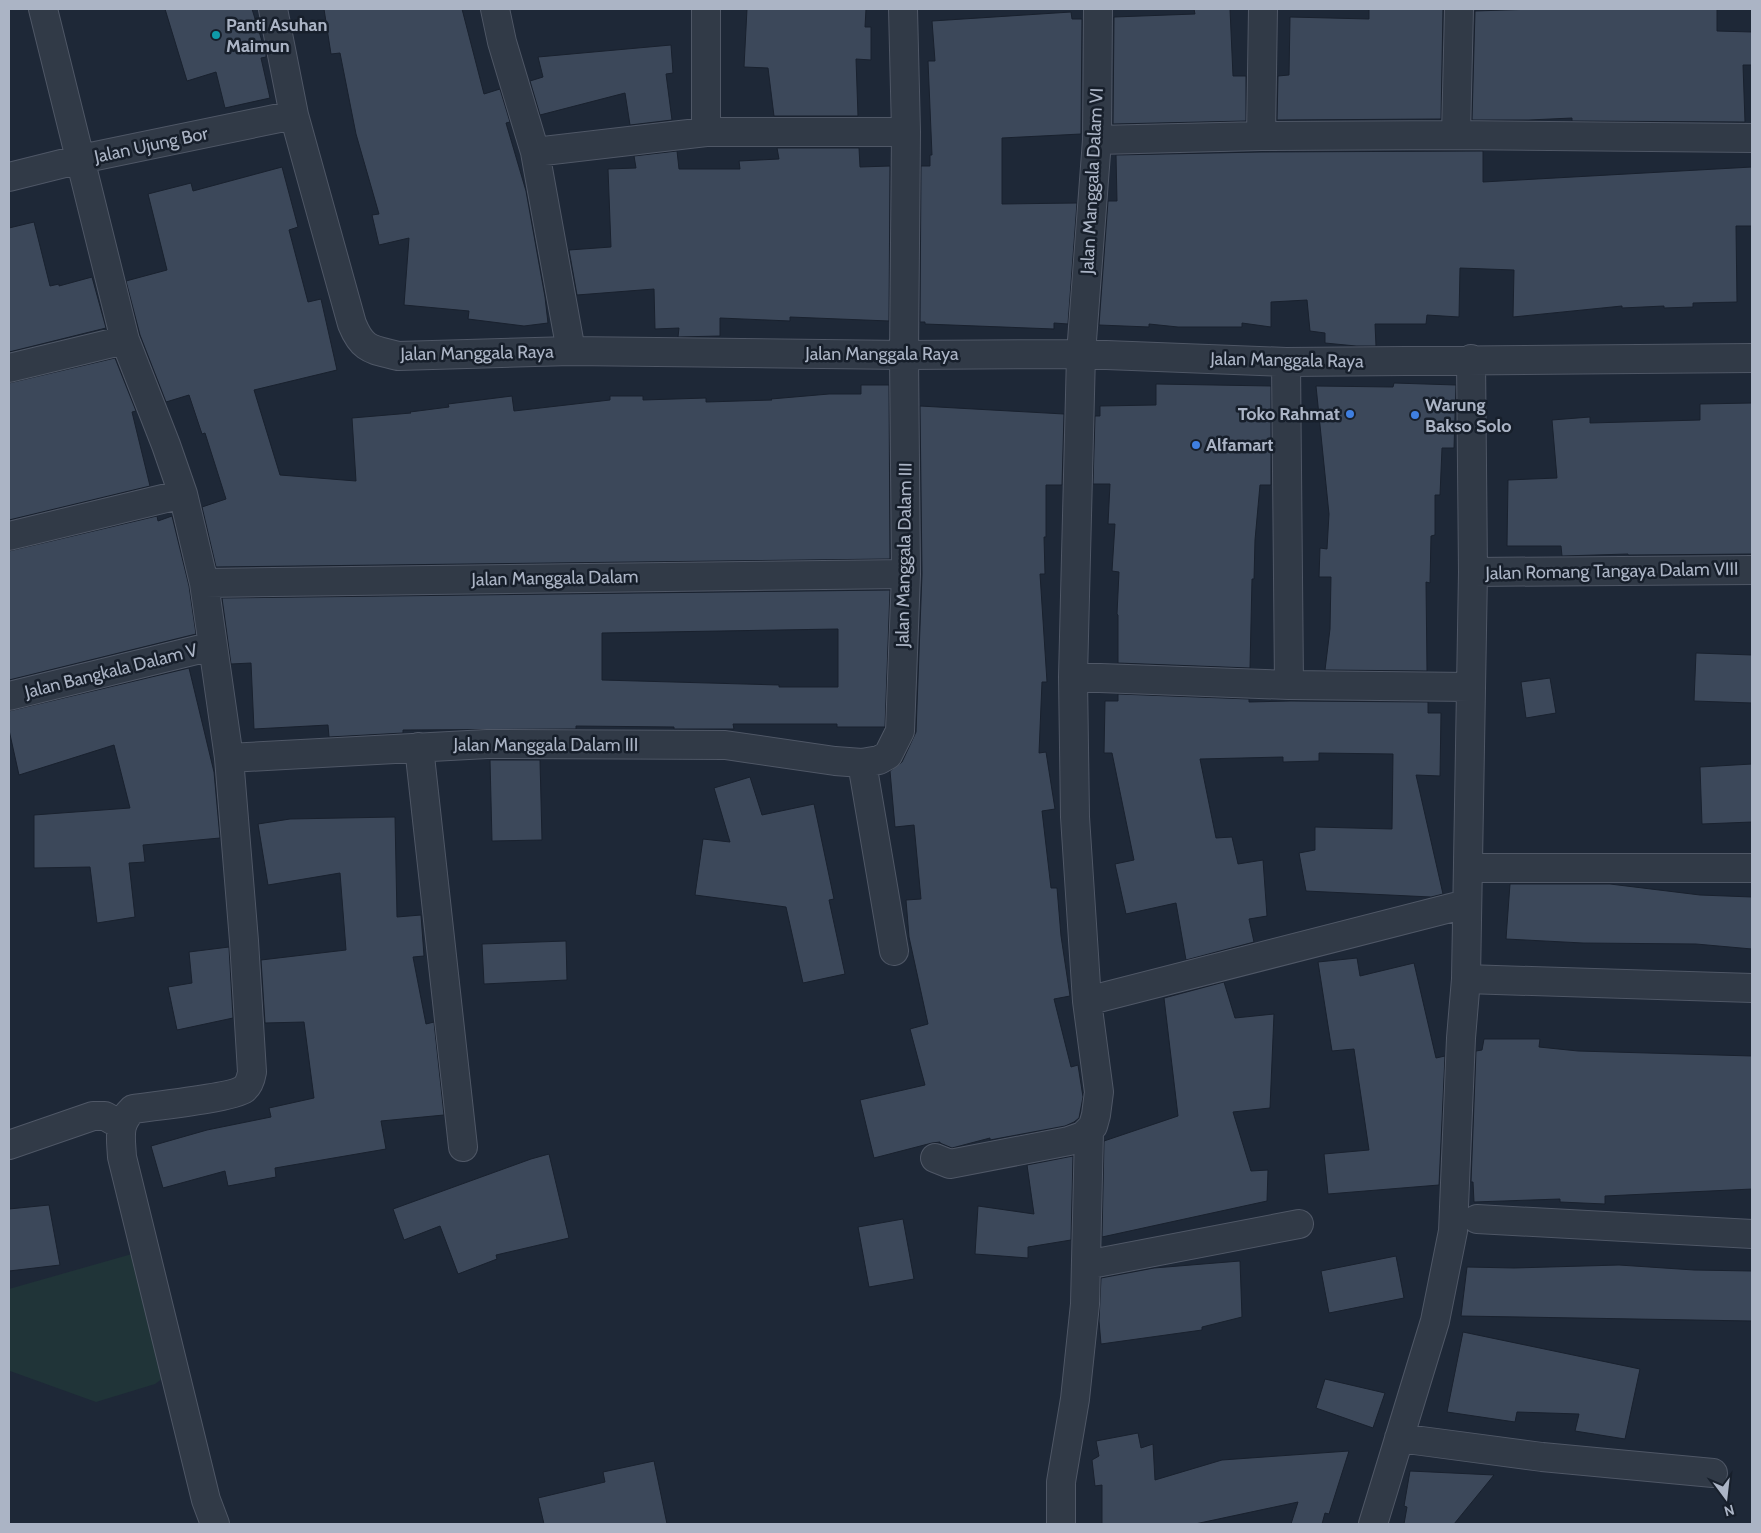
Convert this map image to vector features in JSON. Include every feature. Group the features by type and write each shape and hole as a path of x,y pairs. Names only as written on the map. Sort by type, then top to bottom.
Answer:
{"street":[{"path":"43,9 126,340 183,494 204,582 229,758 244,941 251,1078 242,1090 226,1095 133,1109 121,1125 122,1157 206,1500 215,1524"},
{"name":"Jalan Manggala Raya","path":"273,9 294,115 352,324 363,344 371,349 398,356 571,351 904,355 1081,354 1286,362 1752,358"},
{"path":"495,9 502,42 534,152 571,351"},
{"path":"706,9 706,132"},
{"name":"Jalan Manggala Dalam III","path":"229,758 487,744 725,745 835,761 862,763 879,760 888,755 900,731 906,574 904,355 906,132 903,9"},
{"name":"Jalan Manggala Dalam VI","path":"1061,1524 1061,1482 1076,1389 1085,1304 1089,1131 1093,1126 1096,1115 1099,1092 1087,1001 1075,817 1073,677 1081,354 1097,140 1098,9"},
{"path":"1261,136 1263,9"},
{"path":"1456,135 1458,9"},
{"name":"Jalan Ujung Bor","path":"9,177 81,159 294,115"},
{"path":"534,152 706,132 906,132"},
{"path":"1097,140 1261,136 1456,135 1752,138"},
{"path":"9,368 126,340"},
{"path":"1373,1524 1435,1320 1453,1231 1461,1038 1466,979 1473,572 1471,359"},
{"path":"1286,362 1289,685"},
{"path":"9,536 183,494"},
{"name":"Jalan Romang Tangaya Dalam VIII","path":"1473,572 1752,570"},
{"name":"Jalan Manggala Dalam","path":"204,582 906,574"},
{"name":"Jalan Bangkala Dalam V","path":"9,696 213,646"},
{"path":"1073,677 1289,685 1471,687"},
{"path":"419,747 463,1147"},
{"path":"862,763 894,951"},
{"path":"1468,868 1752,868"},
{"path":"1087,1001 1466,904"},
{"path":"1466,979 1752,988"},
{"path":"9,1144 93,1116 105,1116 121,1125"},
{"path":"942,1161 1069,1141 1083,1136 1089,1131"},
{"path":"1477,1219 1752,1234"},
{"path":"1086,1265 1299,1224"},
{"path":"1399,1438 1542,1457 1713,1473"}],"green space":[{"path":"132,1254 163,1378 155,1384 96,1402 10,1371 9,1289"}],"building":[{"name":"Panti Asuhan Maimun","path":"165,9 252,9 266,54 266,57 261,58 270,98 225,108 216,72 187,81"},
{"path":"324,9 462,9 484,94 500,89 510,122 506,123 526,191 548,323 524,326 468,319 469,311 404,305 409,238 379,245 372,215 379,214 356,134 340,53 331,54"},
{"path":"747,9 866,9 865,27 871,27 871,60 856,59 858,116 774,116 768,68 744,67"},
{"path":"1194,9 1230,9 1233,76 1246,76 1246,121 1113,124 1114,17 1195,14"},
{"path":"1369,9 1443,9 1441,119 1277,120 1278,76 1289,75 1290,17 1369,19"},
{"path":"1535,9 1717,9 1717,31 1752,32 1752,65 1743,65 1745,122 1572,121 1572,118 1472,120 1475,11"},
{"path":"1071,12 1072,19 1082,19 1081,134 1002,138 1002,204 1077,203 1068,324 1054,323 1054,329 925,324 925,322 920,322 921,166 930,166 930,155 932,155 928,61 935,61 932,21"},
{"path":"671,45 673,73 666,74 672,120 630,125 625,93 540,115 530,81 543,77 538,57"},
{"path":"777,148 859,148 860,167 890,166 889,321 790,317 790,321 720,318 720,336 678,337 679,328 655,329 654,289 577,295 569,250 611,247 608,169 636,168 634,156 677,151 679,169 740,169 739,161 779,159"},
{"path":"1483,151 1483,182 1752,167 1752,226 1736,226 1737,302 1693,303 1693,307 1622,308 1622,306 1513,317 1514,270 1460,268 1459,317 1427,315 1426,324 1375,324 1376,346 1325,343 1325,333 1310,331 1307,300 1271,302 1271,327 1242,323 1242,327 1178,327 1149,324 1149,327 1099,325 1108,201 1117,201 1116,155"},
{"path":"282,167 298,227 289,230 308,302 321,299 337,370 254,390 280,475 356,481 352,418 411,413 449,407 448,404 512,396 514,411 610,400 610,396 643,396 643,400 706,398 706,402 772,400 829,394 861,394 861,385 889,385 890,559 216,567 202,507 226,499 205,433 202,434 189,395 166,402 140,335 126,281 167,270 148,194 191,183 193,191"},
{"path":"34,222 50,286 59,284 59,286 92,277 106,328 9,352 9,228"},
{"path":"115,358 136,411 132,412 150,486 9,520 9,383"},
{"path":"1394,383 1456,385 1454,448 1442,448 1440,495 1435,495 1435,535 1431,536 1430,583 1426,582 1427,671 1325,670 1330,629 1331,577 1319,577 1320,548 1327,549 1329,514 1316,386 1393,387"},
{"path":"1156,384 1271,386 1271,485 1260,485 1254,579 1252,579 1250,668 1118,663 1117,614 1119,572 1112,571 1115,524 1108,524 1110,484 1093,484 1095,416 1100,416 1100,406 1156,405"},
{"path":"1752,403 1752,554 1562,556 1561,546 1507,546 1508,480 1557,478 1552,420 1590,417 1590,423 1700,420 1700,404"},
{"path":"920,406 1064,414 1062,485 1046,485 1045,574 1040,574 1047,682 1042,682 1039,753 1046,752 1055,809 1042,811 1051,888 1057,888 1061,936 1070,996 1054,999 1071,1067 1078,1065 1083,1097 1079,1118 1065,1126 990,1140 990,1138 952,1148 940,1142 932,1143 874,1158 860,1100 925,1085 910,1029 928,1024 909,937 906,900 921,899 914,825 895,827 890,771 902,762 916,732 922,574"},
{"path":"157,516 158,521 172,516 189,586 196,634 9,680 9,551"},
{"path":"890,590 885,727 837,727 837,724 733,724 734,729 576,726 576,729 403,730 403,733 329,737 328,725 254,729 251,663 231,664 222,598","holes":["838,629 838,687 779,687 779,685 602,680 602,633"]},
{"path":"1696,653 1752,655 1752,703 1694,701"},
{"path":"189,668 214,772 220,838 143,845 145,862 129,863 135,917 97,923 90,867 34,868 34,815 130,808 114,745 19,775 9,730 9,711"},
{"path":"1550,678 1556,713 1526,718 1521,682"},
{"path":"1118,694 1249,699 1249,702 1428,702 1428,713 1441,713 1440,776 1416,775 1443,894 1431,897 1306,891 1299,853 1315,850 1315,827 1392,829 1393,754 1319,753 1319,761 1283,762 1283,757 1200,759 1216,838 1232,837 1238,864 1263,860 1267,916 1249,919 1254,942 1186,960 1176,903 1126,914 1115,864 1134,860 1112,753 1104,753 1105,701 1118,701"},
{"path":"490,760 540,760 542,840 492,841"},
{"path":"1752,764 1752,822 1702,824 1700,767"},
{"path":"750,777 762,815 814,804 834,899 829,900 845,974 803,983 786,907 695,895 703,839 730,842 714,788"},
{"path":"395,817 397,917 421,915 424,956 413,957 426,1024 434,1022 444,1115 381,1121 386,1149 275,1168 276,1177 228,1186 225,1171 163,1188 151,1146 207,1130 271,1117 269,1108 314,1098 304,1022 265,1023 261,960 346,950 340,873 268,885 258,824 290,819"},
{"path":"1510,884 1610,884 1700,895 1752,897 1752,949 1696,944 1583,943 1506,939"},
{"path":"566,941 567,980 484,984 482,944"},
{"path":"229,947 233,1018 177,1030 168,987 192,983 189,952"},
{"path":"1357,958 1360,976 1414,963 1436,1058 1445,1056 1439,1185 1328,1194 1324,1154 1369,1150 1354,1049 1332,1051 1318,962"},
{"path":"1224,982 1235,1018 1274,1014 1270,1108 1233,1112 1251,1171 1268,1170 1267,1201 1102,1237 1104,1141 1178,1116 1164,998"},
{"path":"1484,1039 1540,1039 1539,1047 1578,1051 1752,1056 1752,1189 1605,1196 1605,1204 1560,1202 1560,1199 1474,1202 1473,1182 1471,1182 1476,1051 1482,1050"},
{"path":"549,1154 569,1238 496,1255 497,1259 458,1274 440,1226 404,1240 393,1209"},
{"path":"1073,1156 1071,1240 1028,1247 1028,1258 975,1254 978,1206 1034,1214 1027,1165"},
{"path":"49,1205 60,1265 9,1271 9,1209"},
{"path":"903,1219 914,1279 869,1287 858,1227"},
{"path":"1396,1256 1404,1298 1329,1313 1321,1271"},
{"path":"1240,1261 1242,1317 1202,1327 1202,1330 1101,1344 1099,1321 1101,1278 1154,1268"},
{"path":"1619,1265 1694,1270 1752,1271 1752,1321 1461,1316 1467,1267 1514,1268"},
{"path":"1463,1332 1640,1369 1625,1439 1575,1431 1579,1414 1517,1412 1515,1422 1447,1412"},
{"path":"1325,1379 1385,1393 1373,1428 1316,1408"},
{"path":"1138,1433 1141,1448 1153,1444 1155,1480 1222,1460 1349,1451 1329,1514 1325,1513 1322,1524 1291,1524 1298,1502 1195,1524 1102,1524 1102,1485 1095,1486 1092,1460 1099,1456 1096,1441"},
{"path":"654,1461 667,1524 544,1524 538,1498 605,1482 603,1472"},
{"path":"1410,1471 1494,1475 1454,1524 1404,1524 1407,1507 1404,1506"}],"place":[{"name":"Panti Asuhan Maimun","path":"216,35"},
{"name":"Toko Rahmat","path":"1350,414"},
{"name":"Warung Bakso Solo","path":"1415,415"},
{"name":"Alfamart","path":"1196,445"}]}
